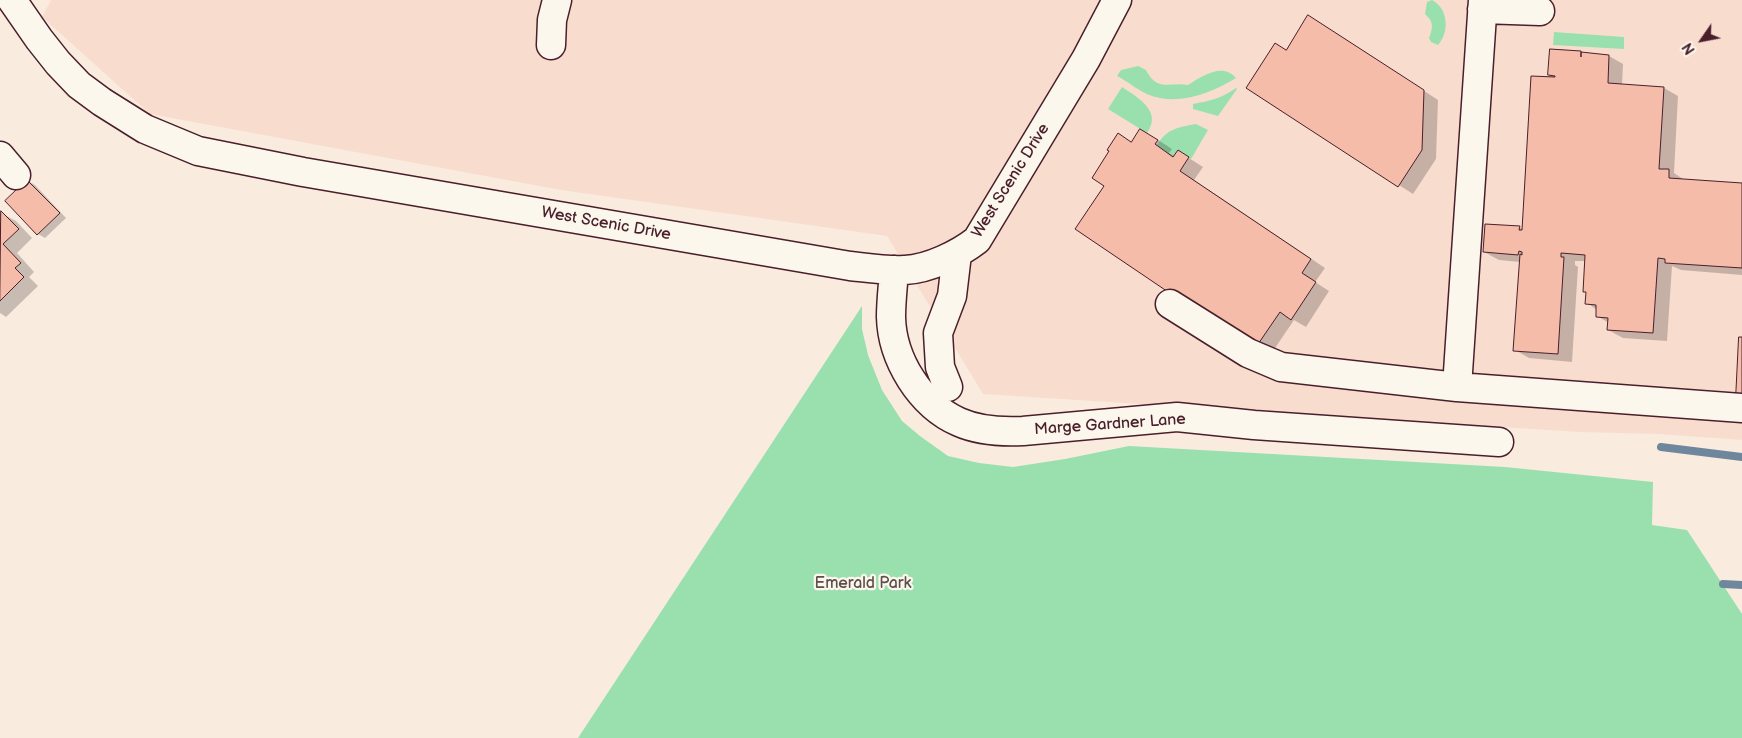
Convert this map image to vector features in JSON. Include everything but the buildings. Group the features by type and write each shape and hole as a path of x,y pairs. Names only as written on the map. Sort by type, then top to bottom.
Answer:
{"street":[{"name":"West Scenic Drive","path":"12,0 58,63 80,85 102,102 145,129 198,150 303,172 850,266 894,270 908,270 932,264 957,254 977,240 1086,59 1117,0"},
{"path":"551,45 552,20 557,0"},
{"path":"1457,387 1482,5 1540,11"},
{"path":"948,387 940,367 938,333 952,296 957,254"},
{"name":"Marge Gardner Lane","path":"894,270 891,317 893,332 898,352 916,385 929,402 945,415 960,423 981,429 1023,432 1177,417 1254,425 1499,442"},
{"path":"1170,304 1248,353 1280,367 1457,387 1742,408"}],"shaded area":[{"path":"51,0 1742,0 1742,440 1658,434 1579,432 983,394 887,236 561,190 150,114 42,17"}],"green space":[{"path":"1432,0 1441,9 1446,21 1442,40 1438,45 1431,42 1429,38 1432,25 1425,14 1427,2"},
{"path":"1554,32 1624,37 1624,49 1553,45"},
{"path":"1138,66 1146,70 1150,77 1159,84 1164,85 1188,85 1212,72 1219,71 1231,73 1236,78 1204,94 1193,97 1181,99 1158,98 1139,90 1117,76 1121,70"},
{"path":"1122,87 1141,100 1150,111 1152,118 1147,133 1108,109"},
{"path":"1236,88 1218,116 1193,109 1193,104 1216,99"},
{"path":"1196,124 1208,130 1191,159 1178,150 1173,157 1157,145 1169,132"},
{"name":"Emerald Park","path":"862,306 862,329 868,355 882,390 902,421 948,456 979,463 1013,467 1129,446 1505,467 1653,482 1652,525 1687,530 1742,614 1742,738 578,738"}],"waterway":[{"path":"1661,447 1742,457"},
{"path":"1723,584 1742,585"}]}
